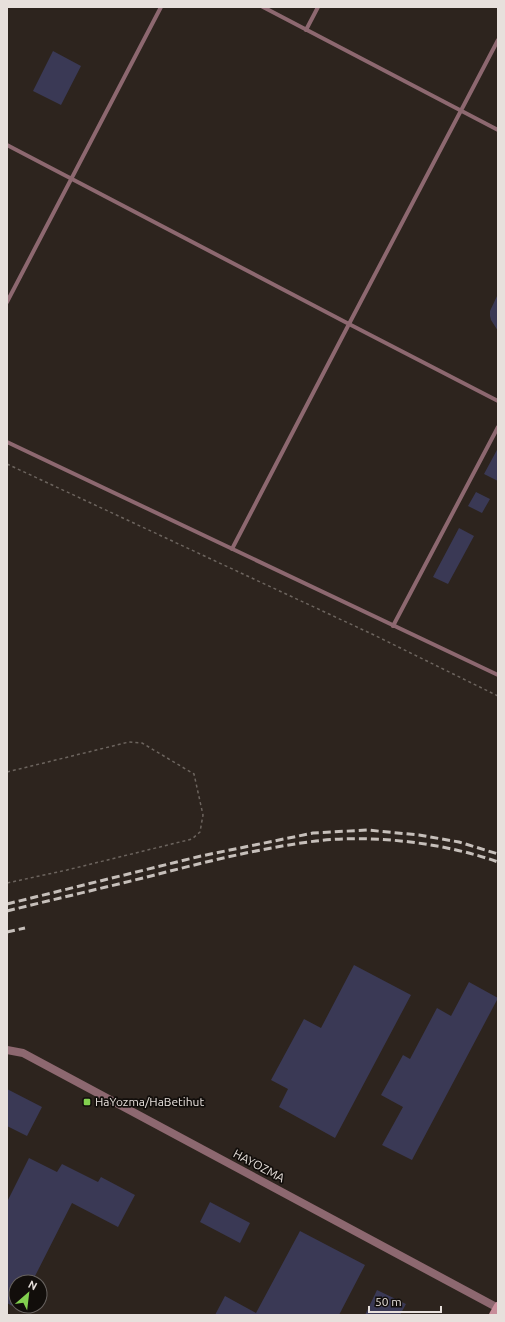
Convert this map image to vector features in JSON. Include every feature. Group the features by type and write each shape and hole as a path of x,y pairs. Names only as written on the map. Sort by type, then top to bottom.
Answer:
{"street":[{"name":"HAYOZMA","path":"7,1050 23,1054 498,1307"},
{"path":"493,1315 498,1307"}],"lane":[{"path":"7,302 161,7"},
{"path":"263,7 498,130"},
{"path":"306,30 318,7"},
{"path":"232,549 498,40"},
{"path":"7,145 498,401"},
{"path":"393,626 498,427"},
{"path":"7,442 498,675"}],"path":[{"path":"7,464 374,635 498,696"},
{"path":"7,772 129,742 142,743 194,774 203,815 200,832 192,839 67,870 7,883"}],"building":[{"path":"53,51 81,66 61,105 33,91"},
{"path":"498,294 498,331 491,320 490,311"},
{"path":"498,448 498,481 484,474"},
{"path":"476,492 490,499 482,513 468,506"},
{"path":"459,528 474,536 448,584 433,577"},
{"path":"354,965 411,995 335,1138 279,1107 288,1089 271,1080 304,1019 321,1028"},
{"path":"469,982 498,998 412,1160 382,1145 403,1107 381,1095 403,1055 410,1059 437,1008 451,1016"},
{"path":"7,1089 42,1107 27,1136 7,1126"},
{"path":"29,1158 57,1172 62,1164 98,1182 101,1177 135,1195 118,1227 72,1203 36,1274 8,1274 8,1304 7,1202"},
{"path":"210,1202 250,1223 240,1243 200,1222"},
{"path":"300,1231 365,1265 339,1315 215,1315 225,1296 256,1313"},
{"path":"377,1290 406,1304 400,1315 365,1315"}],"railway":[{"path":"7,904 201,856 313,833 367,830 419,835 459,842 498,854"},
{"path":"7,911 233,856 274,847 316,841 361,839 408,842 455,850 498,862"},
{"path":"7,932 25,928"}],"place":[{"name":"HaYozma/HaBetihut","path":"87,1102"}]}
